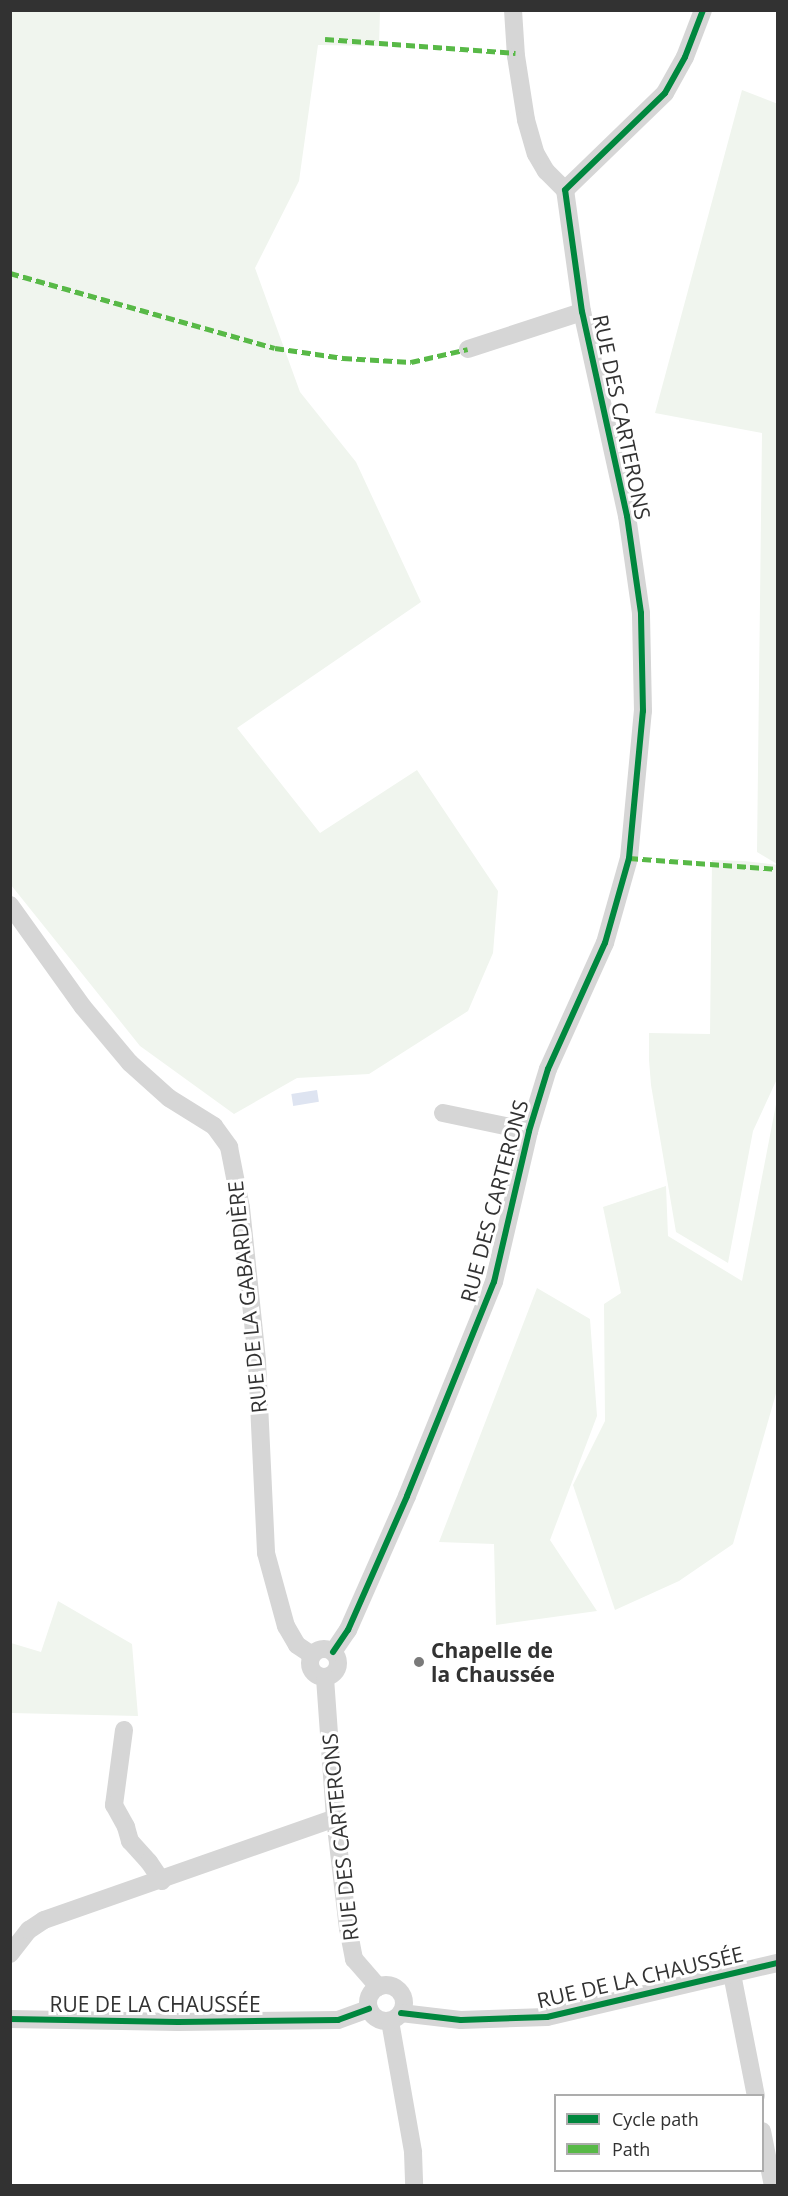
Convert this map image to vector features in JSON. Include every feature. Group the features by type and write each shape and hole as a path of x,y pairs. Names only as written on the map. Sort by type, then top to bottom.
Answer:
{"street":[{"path":"513,10 516,56 529,131 536,154 546,171 565,190 665,93 685,57 702,10"},
{"name":"RUE DES CARTERONS","path":"333,1652 348,1630 407,1496 494,1282 529,1131 548,1069 605,943 629,858 643,711 641,613 628,527 582,312 565,190"},
{"path":"468,349 582,312"},
{"name":"RUE DE LA GABARDIÈRE","path":"10,905 83,1007 130,1063 169,1098 214,1126 229,1147 242,1208 257,1361 266,1553 286,1626 297,1645 312,1655"},
{"path":"443,1113 529,1131"},
{"path":"320,1649 333,1652 338,1665 334,1674 325,1678 313,1672 309,1664 312,1655 320,1649"},
{"name":"RUE DES CARTERONS","path":"325,1678 335,1818 348,1928 354,1959 378,1987"},
{"path":"124,1730 114,1805 126,1827 130,1841 162,1881"},
{"path":"10,1954 29,1929 44,1920 162,1881 335,1818"},
{"name":"RUE DE LA CHAUSSÉE","path":"396,2017 461,2020 547,2017 777,1963"},
{"path":"732,1974 756,2094"},
{"path":"396,2017 374,2016 369,2009 369,1997 378,1987 385,1985 399,1991 403,1998 396,2017 414,2186"},
{"name":"RUE DE LA CHAUSSÉE","path":"10,2019 178,2022 338,2020 369,2009"},
{"path":"764,2142 772,2186"}],"shaded area":[{"path":"11,10 380,11 379,46 318,45 299,181 255,268 300,392 356,462 421,602 237,728 320,833 417,770 498,891 493,953 468,1011 369,1074 297,1078 234,1114 140,1046 11,885"},
{"path":"742,90 778,104 777,864 757,852 762,433 655,413"},
{"path":"712,860 778,865 777,1079 753,1131 728,1263 676,1232 651,1085 649,1060 649,1033 710,1034"},
{"path":"317,1090 319,1102 293,1106 291,1094"},
{"path":"777,1099 777,1390 733,1544 679,1581 615,1610 573,1485 605,1421 604,1304 621,1293 603,1207 666,1186 668,1236 742,1281"},
{"path":"537,1288 590,1319 597,1416 550,1540 597,1611 496,1625 494,1544 439,1542"},
{"path":"58,1601 132,1644 138,1716 11,1713 11,1643 41,1652"}],"marked path":[{"path":"325,39 515,53"},
{"path":"10,273 275,348 343,358 411,362 468,349"},
{"path":"629,858 778,869"}],"cycle path":[{"path":"333,1652 348,1630 407,1496 494,1282 529,1131 548,1069 605,943 629,858 643,711 641,613 627,516 582,312 565,190 665,93 685,57 703,10"},
{"path":"401,2013 461,2020 547,2017 778,1963"},
{"path":"10,2019 178,2022 338,2020 369,2009"}],"place":[{"name":"Chapelle de la Chaussée","path":"419,1662"}]}
